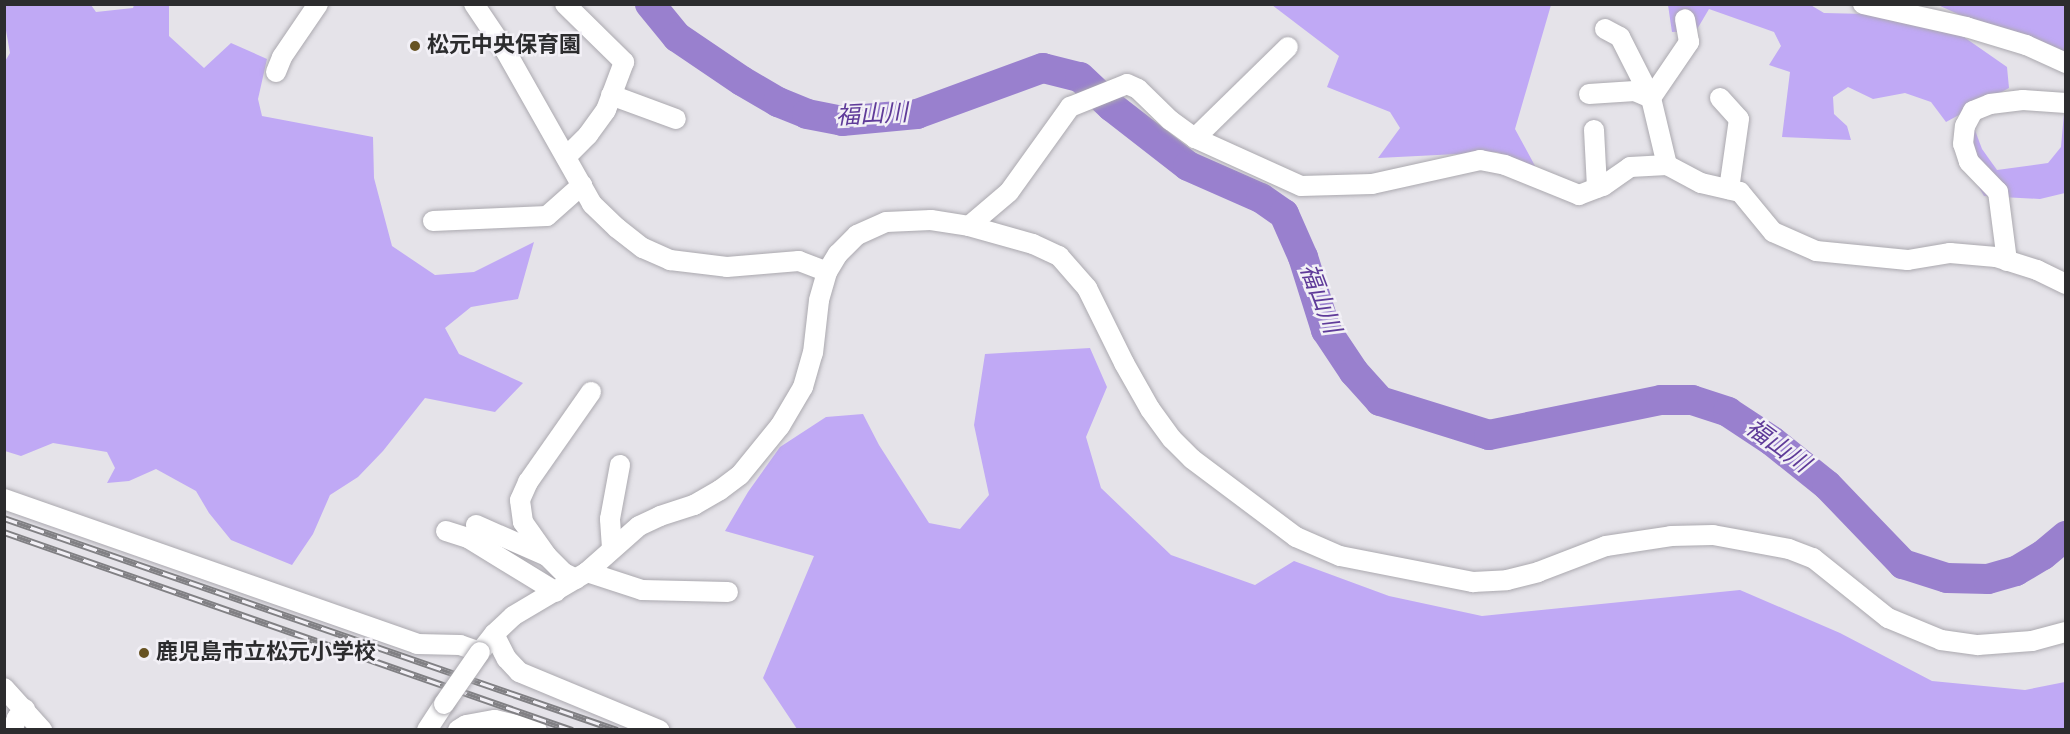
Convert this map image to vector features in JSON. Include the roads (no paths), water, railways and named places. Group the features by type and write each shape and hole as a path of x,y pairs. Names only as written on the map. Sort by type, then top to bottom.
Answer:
{"street":[{"path":"276,72 282,57 318,4"},
{"path":"474,4 505,50 592,204 617,228 643,248 670,260 727,267 799,261 827,272"},
{"path":"565,4 624,62 606,110 588,135 566,157"},
{"path":"1863,4 1966,27 2026,45 2066,63"},
{"path":"1651,98 1689,42 1685,19"},
{"path":"1605,29 1620,37 1651,98 1667,165"},
{"path":"1195,138 1288,47"},
{"path":"969,226 1009,192 1070,107 1127,84 1138,89 1170,120 1195,138 1301,186 1372,184 1480,160 1505,165 1579,195 1597,188 1630,167 1667,165 1701,183 1740,192 1773,232 1816,251 1908,260 1950,253 1996,257 2037,270 2066,284"},
{"path":"1589,93 1635,91 1651,98"},
{"path":"611,95 676,119"},
{"path":"1719,98 1739,119 1730,189"},
{"path":"2007,261 1998,192 1969,162 1963,144 1965,126 1973,111 1990,104 2023,100 2066,103"},
{"path":"1594,130 1597,188"},
{"path":"433,221 547,216 582,185"},
{"path":"428,729 480,652 494,634 513,616 582,575 639,526 660,516 694,505 720,490 757,456 780,426 809,372 818,327 819,300 827,272 838,254 857,235 886,222 931,220 969,226 1033,244 1059,256 1088,288 1124,363 1150,409 1172,439 1192,459 1296,537 1340,556 1473,582 1507,580 1538,572 1606,546 1671,536 1713,535 1789,549 1813,558 1888,618 1941,639 1978,645 2032,641 2066,632"},
{"path":"591,392 528,482 520,500 523,522 547,556 564,573 582,575 642,590 728,592"},
{"path":"612,548 610,519 620,465"},
{"path":"4,499 417,644 460,645 480,652"},
{"path":"476,525 547,556"},
{"path":"446,531 468,538 556,592"},
{"path":"494,634 507,659 519,672 659,729"},
{"path":"4,688 42,729"},
{"path":"12,729 17,718 25,709"},
{"path":"458,729 466,725 495,720 537,729"}],"waterway":[{"name":"福山川","path":"650,4 677,37 742,81 778,102 807,114 842,121 917,114 1043,68 1080,77 1112,107 1188,166 1261,198 1284,214 1303,257 1326,330 1354,372 1380,401 1489,435 1661,400 1692,400 1728,412 1772,441 1827,485 1903,564 1947,578 1988,579 2016,571 2043,555 2066,536"}],"railway":[{"path":"4,518 617,730"},
{"path":"4,532 572,730"}],"place":[{"name":"松元中央保育園","path":"415,46"},
{"name":"鹿児島市立松元小学校","path":"144,653"}]}
